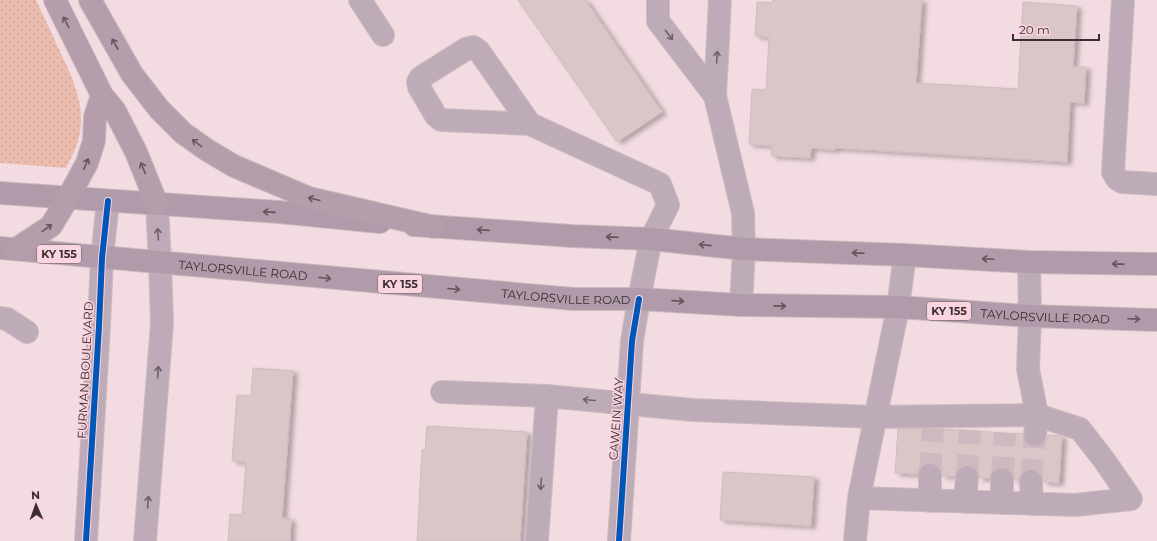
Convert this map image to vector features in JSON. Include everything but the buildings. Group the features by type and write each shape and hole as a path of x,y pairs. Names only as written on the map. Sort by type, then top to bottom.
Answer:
{"highway":[{"path":"55,0 102,95 115,111 136,152 156,204"},
{"path":"90,0 132,74 159,109 183,133 207,150 234,166 309,198 434,227"},
{"path":"8,249 51,226 87,163 94,141 95,117 102,95"}],"main road":[{"path":"0,193 278,212 434,227 572,236 651,239 744,249 905,254 1029,262 1157,264"},
{"name":"TAYLORSVILLE ROAD","path":"8,249 573,299 639,299 741,305 898,307 1030,316 1157,320"}],"street":[{"path":"360,0 384,35"},
{"path":"658,0 658,21 715,96"},
{"path":"720,0 715,96 743,213 744,249 741,305"},
{"path":"1123,0 1113,172 1116,179 1122,182 1157,184"},
{"path":"473,47 479,51 530,124 441,120 436,116 419,87 418,82 420,78 466,49 473,47"},
{"name":"CAWEIN WAY","path":"530,124 660,184 668,206 651,239 632,341 619,541"},
{"name":"FURMAN BOULEVARD","path":"86,541 102,258 108,201"},
{"path":"145,541 162,324 156,204"},
{"path":"855,541 859,498 898,307 905,254"},
{"path":"1029,262 1030,316 1028,369 1036,425"},
{"path":"0,318 7,319 27,332"},
{"path":"442,392 547,396 693,410 933,422 1036,425 1080,429 1131,499 1075,505 859,498"},
{"path":"537,541 547,396"},
{"path":"930,475 930,501"},
{"path":"965,502 967,477"},
{"path":"1002,479 1002,503"},
{"path":"1031,481 1032,504"}],"shaded area":[{"path":"0,0 36,0 72,79 79,102 81,125 77,145 66,168 0,163"}],"tunnel":[{"path":"930,475 933,428"},
{"path":"967,477 970,430"},
{"path":"1002,479 1005,433"},
{"path":"1031,481 1035,435"}],"cycle path":[{"path":"86,541 102,258 108,201"},
{"path":"619,541 632,341 639,299"}]}
